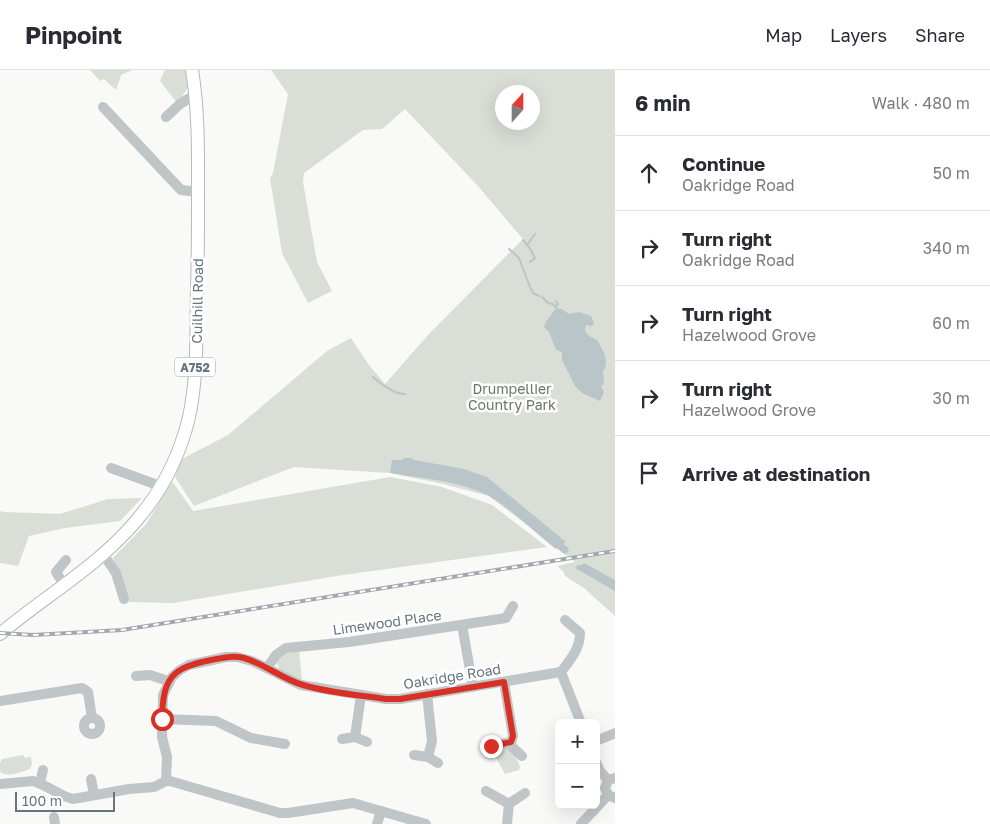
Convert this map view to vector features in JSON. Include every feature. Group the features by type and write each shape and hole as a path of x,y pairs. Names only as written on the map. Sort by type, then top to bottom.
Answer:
{"main road":[{"name":"Cuilhill Road","path":"0,634 103,554 137,520 160,486 185,433 194,388 198,256 198,139 196,94 192,70"}],"street":[{"path":"166,117 180,104 196,94"},
{"path":"103,107 181,190 198,192"},
{"path":"111,468 160,486"},
{"path":"103,554 116,573 124,599"},
{"path":"64,585 56,572 66,560"},
{"name":"Limewood Place","path":"267,668 276,655 286,648 349,642 506,618 513,606"},
{"path":"565,620 585,634 578,648 561,672 579,719"},
{"path":"462,625 472,687"},
{"name":"Oakridge Road","path":"168,681 175,673 189,665 226,657 244,658 301,684 392,699 561,672"},
{"path":"136,676 150,675 168,681 163,695 162,719 162,737 167,757 166,781"},
{"path":"504,682 513,736 512,747 522,756"},
{"path":"0,701 82,688 88,692 92,718"},
{"path":"427,694 432,742 428,756"},
{"path":"355,737 362,695"},
{"path":"162,719 216,721 251,738 285,744"},
{"path":"600,739 615,733"},
{"path":"342,739 355,737 367,742"},
{"path":"491,746 511,742"},
{"path":"414,756 428,756 438,764"},
{"path":"581,824 611,797 604,788 611,779 600,771 597,764"},
{"path":"40,783 43,770"},
{"path":"91,780 94,796"},
{"path":"0,784 25,781 40,783 69,798 82,798 129,789 154,787 170,781 280,812 288,813 353,803 426,824"},
{"path":"486,791 510,804"},
{"path":"507,824 510,804 525,793"},
{"path":"377,824 381,811"}],"green space":[{"path":"90,70 132,70 121,75 116,90 104,79 100,81"},
{"path":"165,70 188,70 189,85 178,104 160,81"},
{"name":"Drumpellier Country Park","path":"271,70 615,70 615,616 584,588 565,576 563,571 557,566 575,562 489,496 390,473 294,467 194,506 175,477 180,460 228,435 327,351 351,338 369,365 385,384 429,334 523,239 477,185 405,109 382,129 363,130 304,173 303,182 317,262 332,291 308,303 282,253 270,178 273,173 288,94"},
{"path":"390,477 442,487 492,505 547,547 343,575 173,603 129,602 113,558 146,524 172,481 193,511"},
{"path":"142,498 120,521 65,528 29,536 18,566 0,563 0,511 60,514 108,499"},
{"path":"299,651 302,680 280,670 276,661 288,653"},
{"path":"505,746 516,757 520,767 519,770 505,774 494,754 493,748"},
{"path":"23,755 25,758 31,757 32,764 30,769 11,774 0,772 2,759"}],"shaded area":[{"path":"556,308 562,309 569,314 579,312 591,316 594,323 592,326 586,325 585,331 589,336 597,340 606,360 603,372 604,384 601,386 604,392 600,401 582,393 575,386 562,360 562,352 556,350 549,332 544,327"},
{"path":"404,458 464,469 487,477 566,542 556,549 498,501 478,491 445,482 390,473 392,460 403,460"},
{"path":"584,563 615,580 615,591 575,568"}],"waterway":[{"path":"527,245 535,234"},
{"path":"523,240 528,246"},
{"path":"529,247 535,258 530,262"},
{"path":"509,249 519,258 530,287"},
{"path":"531,289 533,293 539,296"},
{"path":"542,297 556,308"},
{"path":"555,307 558,304 556,301"},
{"path":"373,377 392,390 405,394"},
{"path":"554,541 565,550"}],"railway":[{"path":"0,633 33,635 122,630 615,551"}],"route":[{"path":"162,719 164,690 168,681 175,673 189,665 226,657 237,657 252,661 282,677 312,688 386,699 400,699 504,682 513,736 511,742 491,746"}]}
